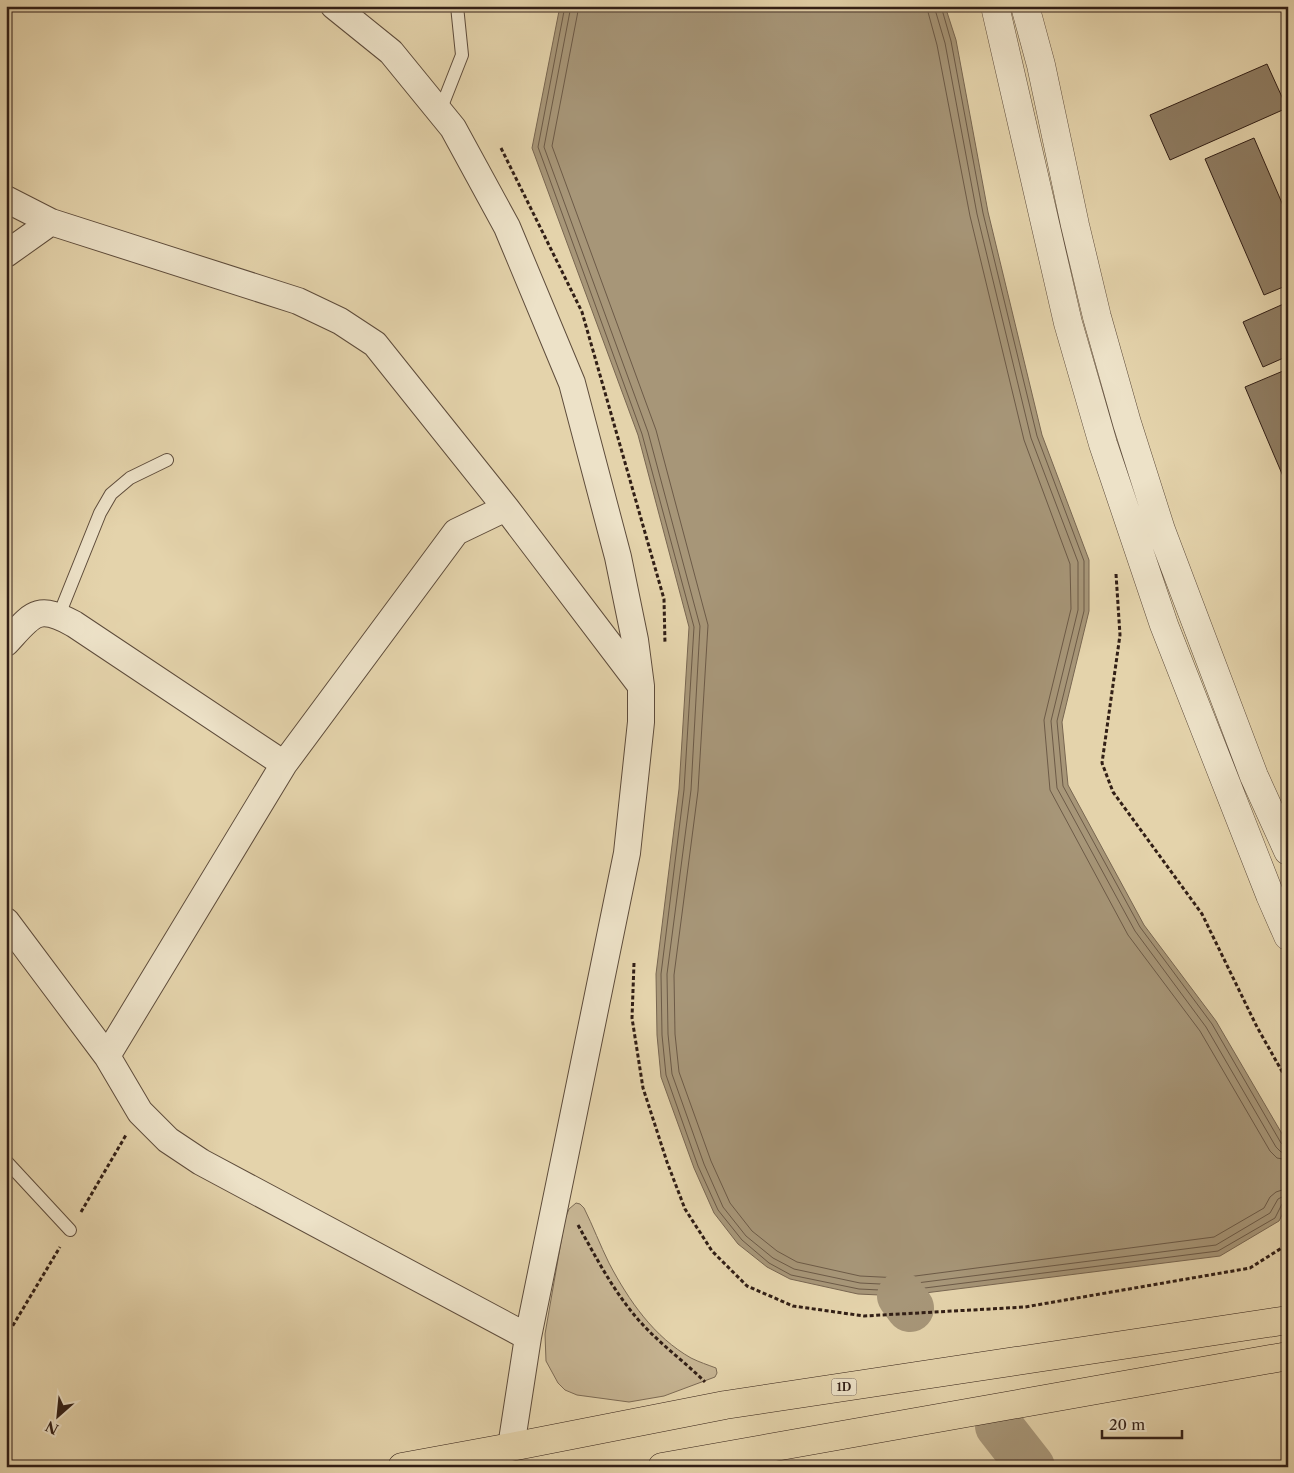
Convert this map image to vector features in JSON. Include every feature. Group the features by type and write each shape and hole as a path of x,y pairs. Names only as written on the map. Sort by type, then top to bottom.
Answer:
{"highway":[{"name":"1D","path":"402,1467 725,1405 1288,1320"},
{"path":"667,1466 1288,1356"}],"street":[{"path":"334,6 391,52 453,128 507,226 572,383 618,556 636,640 641,686 641,722 627,853 528,1337 511,1447"},
{"path":"995,6 1068,323 1103,444 1164,625 1270,895 1288,936"},
{"path":"1025,6 1097,317 1127,423 1161,530 1254,776 1288,851"},
{"path":"6,199 51,222 298,301 340,321 375,344 506,508 641,686"},
{"path":"6,254 51,222"},
{"path":"107,1056 284,764 456,532 506,508"},
{"path":"6,643 32,615 46,612 59,615 284,764"},
{"path":"6,921 107,1056 140,1112 168,1140 201,1162 528,1337"}],"lane":[{"path":"440,112 462,54 457,6"},
{"path":"59,615 100,513 111,494 130,478 167,460"},
{"path":"6,1160 70,1230"}],"path":[{"path":"500,148 582,312 664,599 664,645"},
{"path":"1116,566 1120,635 1102,763 1113,792 1202,914 1257,1027 1288,1082"},
{"path":"634,958 632,1018 642,1088 667,1162 685,1209 712,1251 747,1286 793,1306 864,1316 1025,1307 1250,1268 1288,1244"},
{"path":"556,1197 573,1214 620,1296 644,1326 669,1351 694,1371 725,1405"}],"shaded area":[{"path":"576,1203 584,1208 609,1263 625,1291 644,1317 665,1340 691,1358 716,1368 717,1373 715,1377 664,1396 629,1402 577,1395 565,1390 558,1383 546,1361 545,1334 565,1219 569,1209"}],"water":[{"path":"560,6 945,6 956,40 988,212 1042,435 1089,560 1089,611 1062,722 1068,785 1144,925 1216,1021 1288,1144 1288,1203 1279,1221 1220,1256 901,1296 858,1294 790,1279 767,1267 738,1244 714,1213 694,1168 661,1077 657,1035 656,974 679,789 689,627 638,435 532,148"}],"building":[{"path":"1267,64 1287,108 1170,160 1150,115"},
{"path":"1254,138 1288,217 1288,285 1264,295 1205,159"},
{"path":"1288,302 1288,356 1263,367 1243,322"},
{"path":"1283,371 1288,381 1288,488 1245,387"}],"waterway":[{"path":"901,1296 910,1308"},
{"path":"999,1426 1031,1467"}]}
